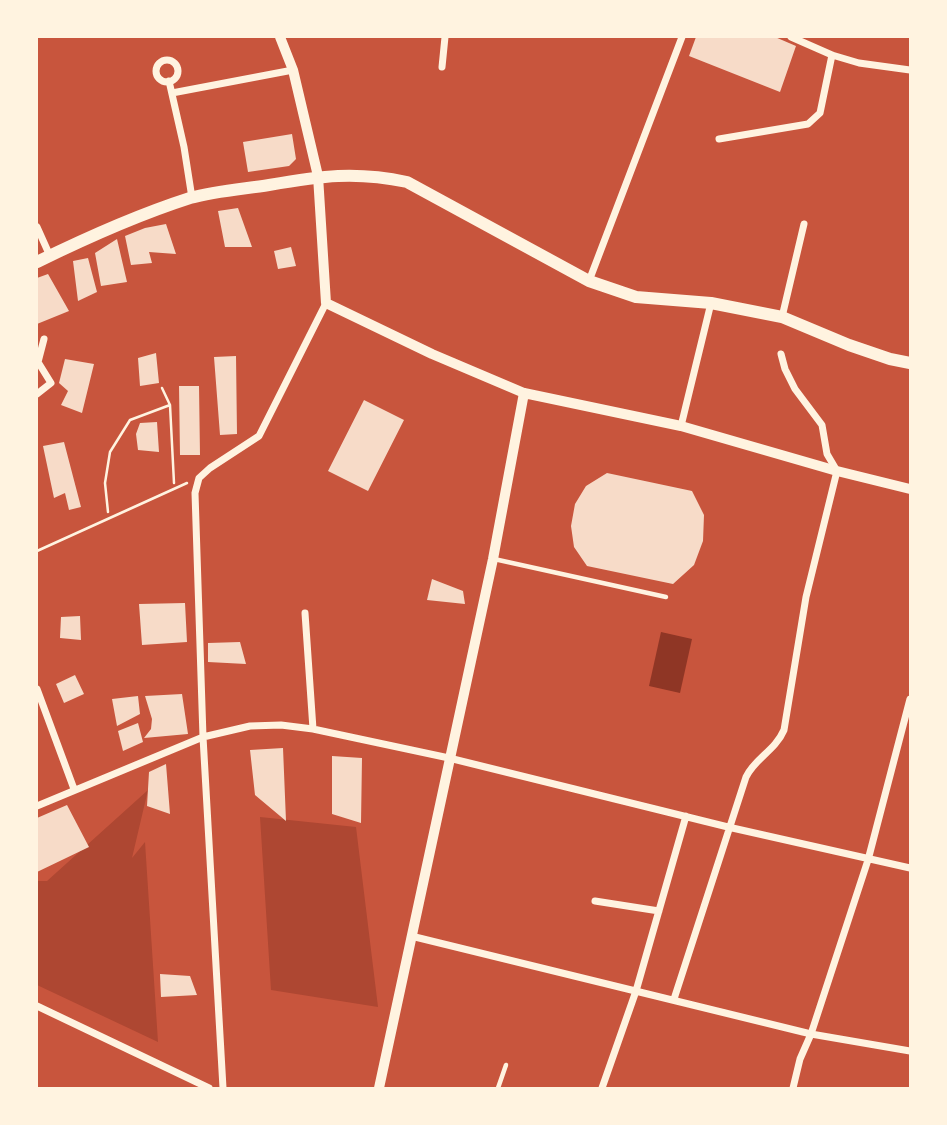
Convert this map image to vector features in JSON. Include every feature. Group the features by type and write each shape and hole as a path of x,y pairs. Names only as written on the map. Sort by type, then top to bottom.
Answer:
{"main road":[{"path":"37,262 101,231 192,198 318,176 366,175 407,182 589,281 636,297 711,303 782,317 849,345 910,363"}],"street":[{"path":"223,1088 203,737 195,493 199,478 209,468 259,436 326,303 318,176 293,70 280,37"},
{"path":"442,67 446,37"},
{"path":"589,281 682,37"},
{"path":"791,37 832,55 859,63 910,71"},
{"path":"719,139 808,124 820,114 832,55"},
{"path":"172,93 293,70"},
{"path":"169,81 192,198"},
{"path":"782,317 804,224"},
{"path":"37,227 50,256"},
{"path":"326,303 432,354 524,393 681,426 910,489"},
{"path":"681,426 711,303"},
{"path":"37,394 51,383 38,362 44,339"},
{"path":"674,999 728,827 752,764 769,752 784,730 806,597 837,471 827,454 822,425 794,389 781,354"},
{"path":"379,1088 494,559 524,393"},
{"path":"305,613 313,729"},
{"path":"37,688 74,789"},
{"path":"793,1088 800,1059 811,1034 868,860 910,700"},
{"path":"37,807 74,789 203,737 250,726 281,725 313,729 449,758 728,827 910,868"},
{"path":"602,1088 636,991 686,816"},
{"path":"594,901 659,911"},
{"path":"411,936 811,1034 910,1051"},
{"path":"37,1006 209,1088"}],"lane":[{"path":"494,559 666,597"},
{"path":"498,1088 506,1065"}],"path":[{"path":"162,388 170,405 174,483"},
{"path":"108,512 106,483 110,452 130,420 170,405"},
{"path":"37,551 199,478"}],"shaded area":[{"path":"661,632 692,639 680,693 649,686"},
{"path":"148,790 132,858 145,842 158,1042 37,985 37,881 47,881"},
{"path":"260,817 356,827 378,1007 271,990"}],"building":[{"path":"696,37 775,37 796,46 780,92 689,56"},
{"path":"292,134 296,159 289,166 248,172 243,142"},
{"path":"238,208 252,247 225,247 218,211"},
{"path":"166,224 176,254 149,252 152,263 131,265 125,236"},
{"path":"117,239 127,282 101,286 95,253"},
{"path":"291,247 296,266 278,269 274,251"},
{"path":"88,258 97,292 78,301 73,261"},
{"path":"48,274 69,311 37,324 37,278"},
{"path":"156,353 159,383 140,386 138,358"},
{"path":"236,356 237,434 220,435 214,357"},
{"path":"65,359 94,364 82,413 61,405 68,391 59,383"},
{"path":"179,386 199,386 200,455 180,455"},
{"path":"364,400 404,420 368,491 328,471"},
{"path":"157,422 159,452 138,450 136,434 140,423"},
{"path":"64,442 81,507 69,510 65,493 54,498 43,446"},
{"path":"607,473 692,491 704,515 703,541 694,565 673,584 587,566 574,547 571,526 575,504 586,486"},
{"path":"432,579 463,591 465,604 427,600"},
{"path":"185,603 187,642 142,645 139,604"},
{"path":"80,616 81,640 60,638 61,617"},
{"path":"240,642 246,664 208,662 208,643"},
{"path":"75,675 84,694 64,703 56,684"},
{"path":"182,694 188,734 144,738 151,729 152,719 145,696"},
{"path":"138,696 140,714 117,726 112,699"},
{"path":"138,723 143,742 123,751 118,731"},
{"path":"283,748 286,821 255,795 250,750"},
{"path":"332,756 362,758 361,823 332,814"},
{"path":"166,764 170,814 147,806 149,772"},
{"path":"67,805 89,847 37,872 37,818"},
{"path":"160,974 190,976 197,995 161,997"}]}
